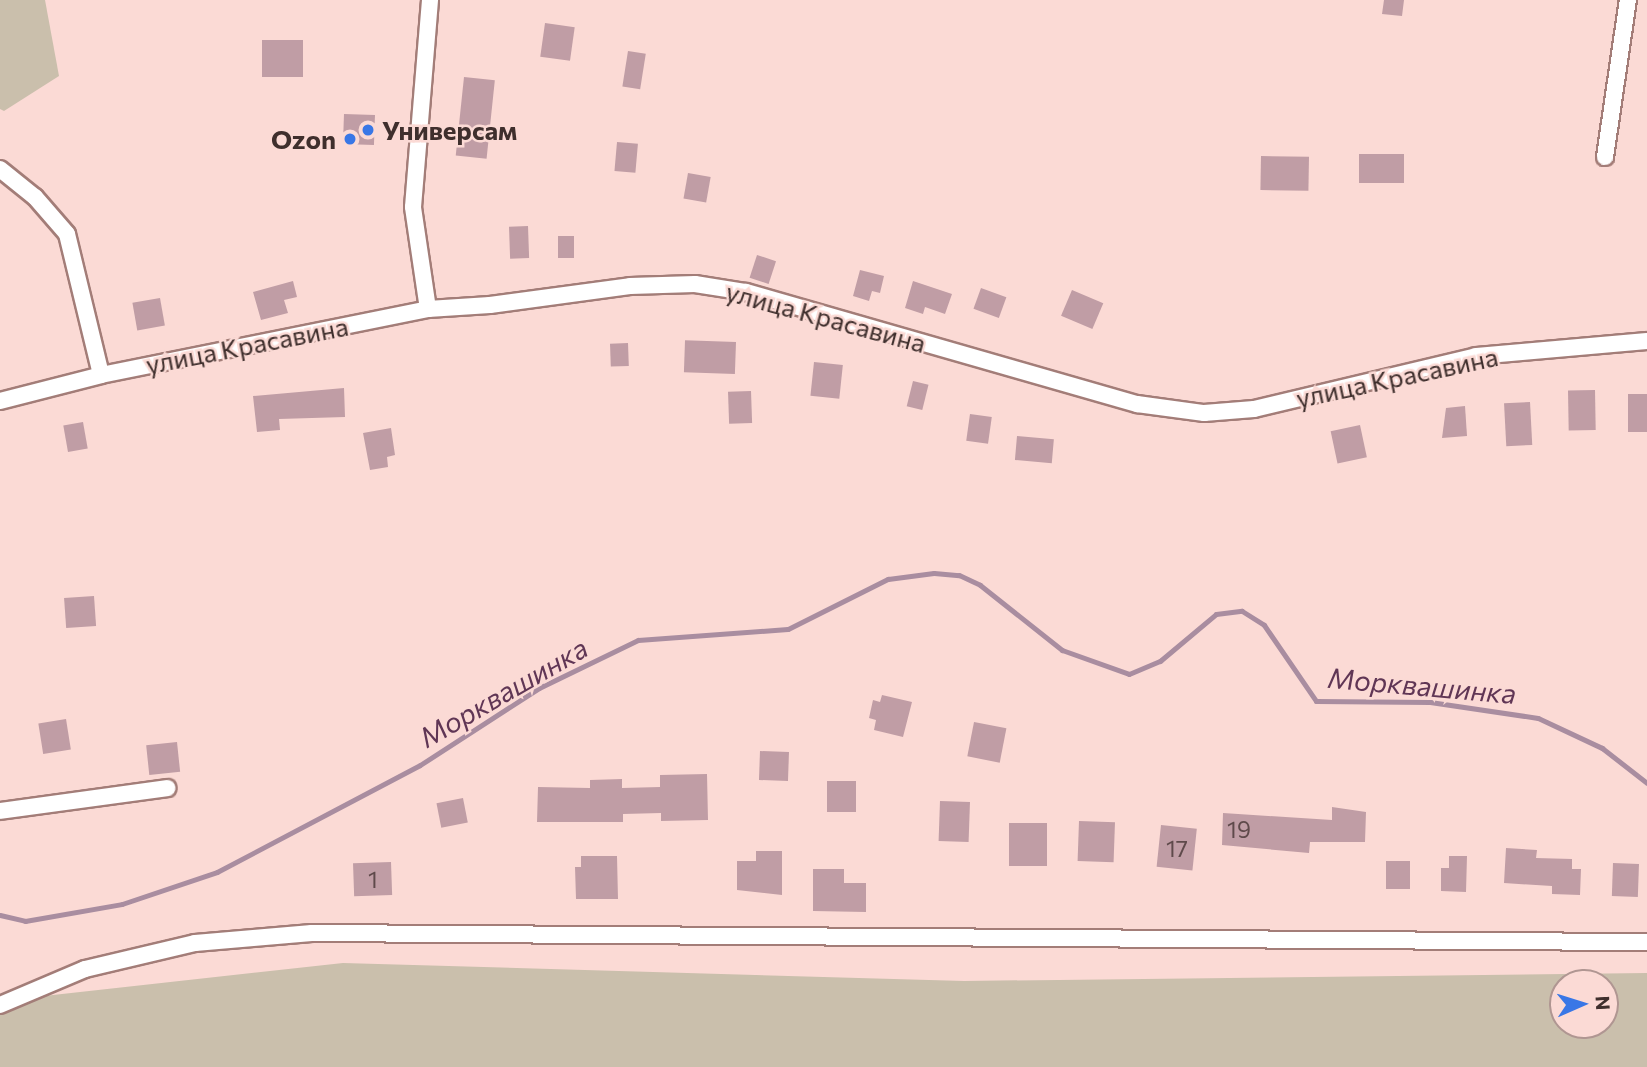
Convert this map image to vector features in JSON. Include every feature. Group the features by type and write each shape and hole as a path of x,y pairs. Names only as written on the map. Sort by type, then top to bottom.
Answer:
{"street":[{"path":"428,309 414,207 430,0"},
{"path":"1605,157 1628,0"},
{"path":"0,169 35,197 67,234 101,375"},
{"name":"улица Красавина","path":"0,401 101,375 400,314 428,309 490,306 630,286 695,284 746,292 1137,404 1204,413 1254,409 1476,356 1647,341"},
{"path":"0,811 167,788"},
{"path":"0,1005 85,970 195,943 312,933 1647,942"}],"shaded area":[{"path":"0,0 45,0 59,76 4,111 0,109"},
{"path":"343,963 964,981 1549,974 1549,1039 1619,1039 1619,973 1647,973 1647,1067 0,1067 0,1015 35,997"}],"building":[{"path":"1384,0 1404,0 1402,16 1382,14"},
{"path":"545,23 575,27 570,61 540,57"},
{"path":"262,40 303,40 303,77 262,77"},
{"path":"628,51 646,54 640,89 622,87"},
{"path":"464,77 495,80 487,159 456,156"},
{"path":"344,114 375,115 374,145 343,144"},
{"path":"617,142 638,144 635,173 614,171"},
{"path":"1359,154 1404,154 1404,183 1359,183"},
{"path":"1261,156 1309,157 1308,191 1260,190"},
{"path":"688,173 711,177 706,203 683,199"},
{"path":"528,226 529,258 510,259 509,227"},
{"path":"558,236 574,236 574,258 558,258"},
{"path":"757,255 776,261 769,284 750,278"},
{"path":"860,270 884,276 880,293 872,291 869,301 853,296"},
{"path":"293,281 297,297 284,300 288,313 261,320 253,292"},
{"path":"913,281 952,294 945,314 925,307 923,314 905,308"},
{"path":"981,288 1006,297 999,318 973,309"},
{"path":"1072,290 1103,303 1092,329 1061,316"},
{"path":"160,298 165,326 137,330 132,303"},
{"path":"685,340 736,342 735,374 684,372"},
{"path":"628,343 629,366 611,367 610,344"},
{"path":"814,362 843,365 839,399 810,396"},
{"path":"913,381 929,385 922,410 907,406"},
{"path":"344,388 345,417 279,419 280,430 257,432 253,396"},
{"path":"1568,390 1595,390 1596,430 1569,430"},
{"path":"751,391 752,423 729,424 728,392"},
{"path":"1628,394 1647,394 1647,432 1628,432"},
{"path":"1530,402 1532,445 1506,446 1504,403"},
{"path":"1465,406 1467,436 1442,438 1446,408"},
{"path":"970,414 992,417 988,444 966,441"},
{"path":"83,422 88,449 68,452 63,425"},
{"path":"1360,425 1367,457 1338,464 1331,431"},
{"path":"391,428 395,455 387,457 388,467 370,470 363,433"},
{"path":"1017,436 1054,439 1052,463 1015,460"},
{"path":"94,596 96,626 66,628 64,598"},
{"path":"882,695 912,702 903,737 874,730 876,720 869,718 873,700 880,702"},
{"path":"66,719 71,750 43,754 38,723"},
{"path":"974,722 1006,728 1000,763 967,756"},
{"path":"177,742 180,772 149,775 146,745"},
{"path":"760,751 789,752 788,781 759,780"},
{"path":"707,774 708,820 661,821 661,813 623,814 623,822 537,822 538,787 590,788 590,780 622,779 622,788 660,787 660,775"},
{"path":"827,781 856,781 856,812 827,812"},
{"path":"463,798 468,823 441,828 436,803"},
{"path":"940,801 970,802 969,842 939,841"},
{"path":"1332,807 1366,812 1365,842 1310,842 1309,853 1222,845 1223,813 1332,820"},
{"path":"1079,821 1115,822 1114,862 1078,861"},
{"path":"1009,823 1047,823 1047,866 1009,866"},
{"path":"1161,825 1197,829 1192,871 1157,867"},
{"path":"1506,848 1537,850 1536,858 1572,859 1572,869 1581,869 1580,895 1552,894 1552,886 1504,883"},
{"path":"756,851 782,851 782,895 737,890 737,861 756,861"},
{"path":"581,856 617,856 618,899 576,899 575,867 581,867"},
{"path":"1449,856 1467,856 1466,892 1441,891 1441,868 1449,868"},
{"path":"1386,861 1410,861 1410,889 1386,889"},
{"path":"391,862 392,895 354,896 353,863"},
{"path":"1613,863 1639,864 1638,897 1612,896"},
{"path":"813,869 844,869 844,883 866,883 866,912 813,911"}],"waterway":[{"name":"Морквашинка","path":"0,915 25,921 122,904 217,872 420,765 539,688 638,640 788,629 888,579 934,573 959,575 980,585 1062,650 1129,674 1160,661 1216,614 1242,611 1264,625 1316,701 1430,702 1538,718 1602,748 1647,783"}],"place":[{"name":"Универсам","path":"368,130"},
{"name":"Ozon","path":"350,139"}]}
